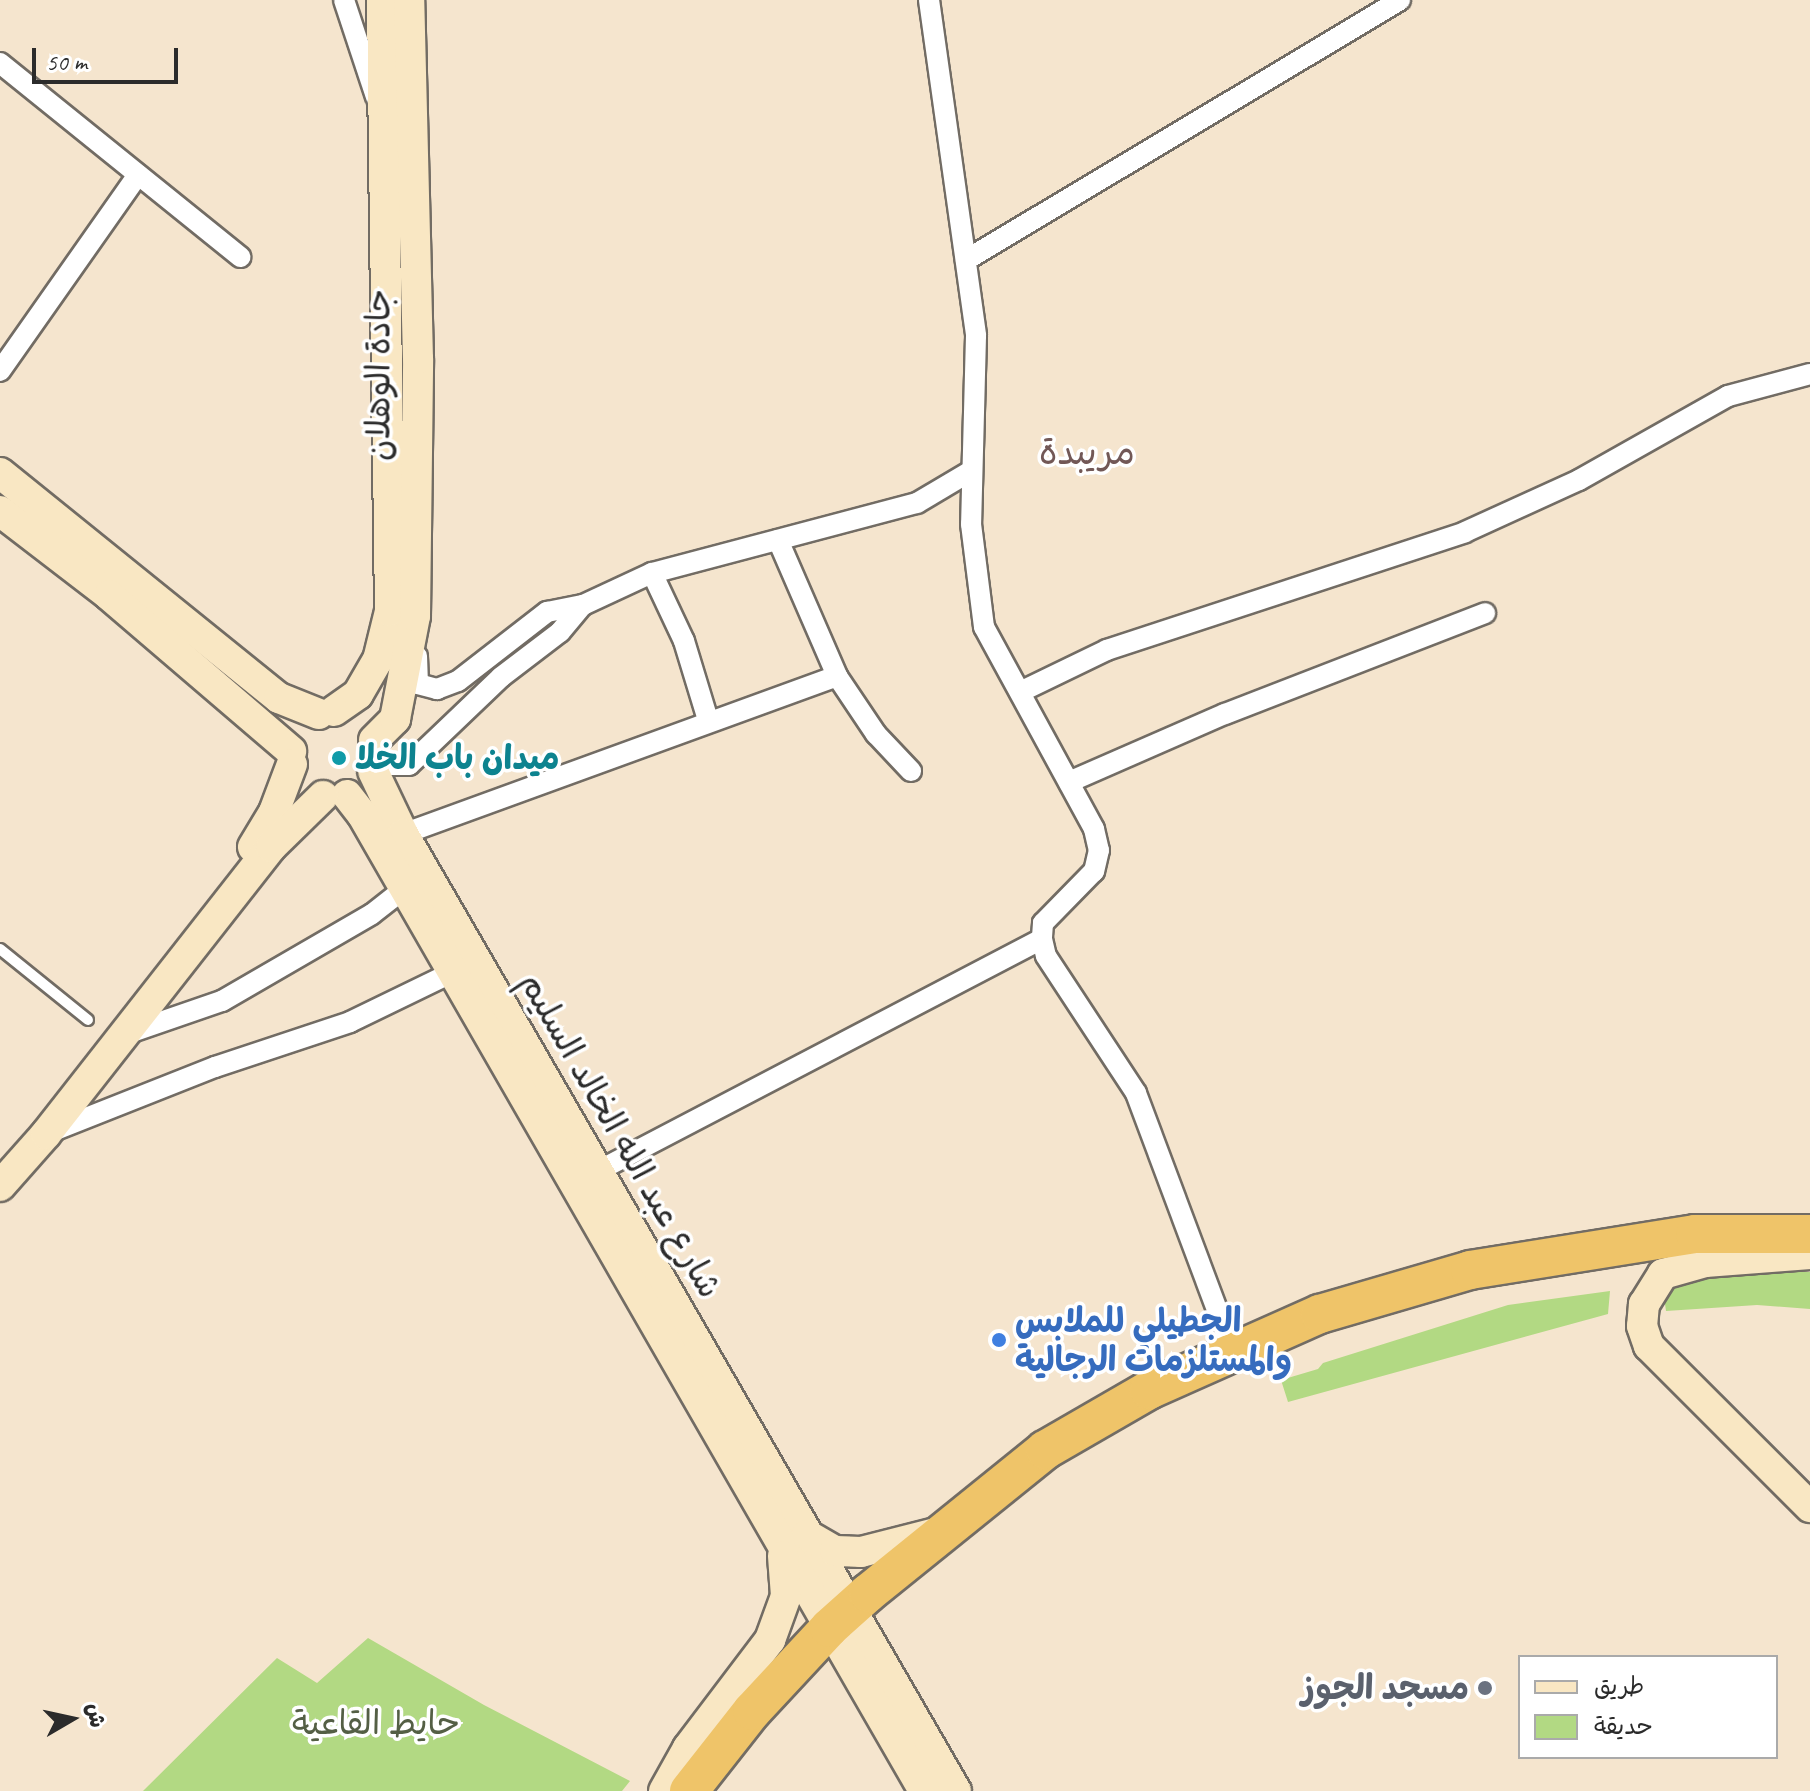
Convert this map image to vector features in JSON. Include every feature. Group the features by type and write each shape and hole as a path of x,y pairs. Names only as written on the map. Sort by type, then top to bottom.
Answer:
{"highway":[{"path":"689,1791 752,1711 840,1618 942,1531 1045,1450 1149,1390 1232,1350 1320,1314 1470,1270 1695,1234 1810,1234"}],"street":[{"path":"344,0 384,124"},
{"name":"جادة الوهلان","path":"327,712 358,694 378,660 390,611 382,0"},
{"name":"جادة الوهلان","path":"374,759 395,719 415,616 418,359 409,0"},
{"path":"929,0 976,336 971,524 984,627 1094,829 1099,850 1094,871 1043,923 1042,939 1046,956 1136,1093 1232,1350"},
{"path":"966,260 1400,0"},
{"path":"0,63 240,257"},
{"path":"0,371 138,175"},
{"path":"1020,692 1107,650 1465,532 1579,480 1728,396 1810,374"},
{"path":"415,616 418,684 437,689 458,681 547,612 583,605 652,573 917,503 971,471"},
{"path":"0,473 279,698 359,719 374,759 366,782 335,795 296,819 120,1036 46,1134 0,1186"},
{"path":"0,511 109,595 292,758 303,784 335,795"},
{"path":"778,540 837,676 876,734 911,771"},
{"path":"652,573 684,641 708,720"},
{"path":"374,759 409,765 501,677 560,632 583,605"},
{"path":"1069,782 1225,714 1485,613"},
{"path":"403,834 708,720 837,676"},
{"path":"204,932 274,812 300,728 327,712"},
{"name":"شارع عبد الله الخالد السليم","path":"374,759 403,834 598,1171 795,1541 786,1596 770,1640 688,1748 664,1791"},
{"name":"شارع عبد الله الخالد السليم","path":"335,795 405,888 898,1719 956,1791"},
{"path":"120,1036 222,1001 372,914 405,888"},
{"path":"598,1171 1042,939"},
{"path":"46,1134 215,1067 350,1022 453,972"},
{"path":"1810,1254 1705,1262 1663,1274 1644,1304 1642,1326 1649,1346 1810,1507"},
{"path":"795,1541 835,1551 861,1552 942,1531"},
{"name":"شارع عبد الله الخالد السليم","path":"898,1719 924,1791"}],"lane":[{"path":"0,949 88,1020"}],"green space":[{"path":"1736,1270 1810,1272 1810,1309 1757,1305 1666,1311 1663,1290 1672,1276"},
{"path":"1610,1291 1608,1314 1288,1402 1281,1380 1318,1369 1323,1363 1508,1305"},
{"name":"حايط القاعية","path":"368,1638 484,1705 630,1781 622,1791 143,1791 277,1658 317,1683"}],"place":[{"name":"ميدان باب الخلا","path":"339,758"},
{"name":"الجطيلي للملابس والمستلزمات الرجالية","path":"999,1340"},
{"name":"مسجد الجوز","path":"1485,1688"}],"district":[{"name":"مريبدة","path":"1087,453"}]}
